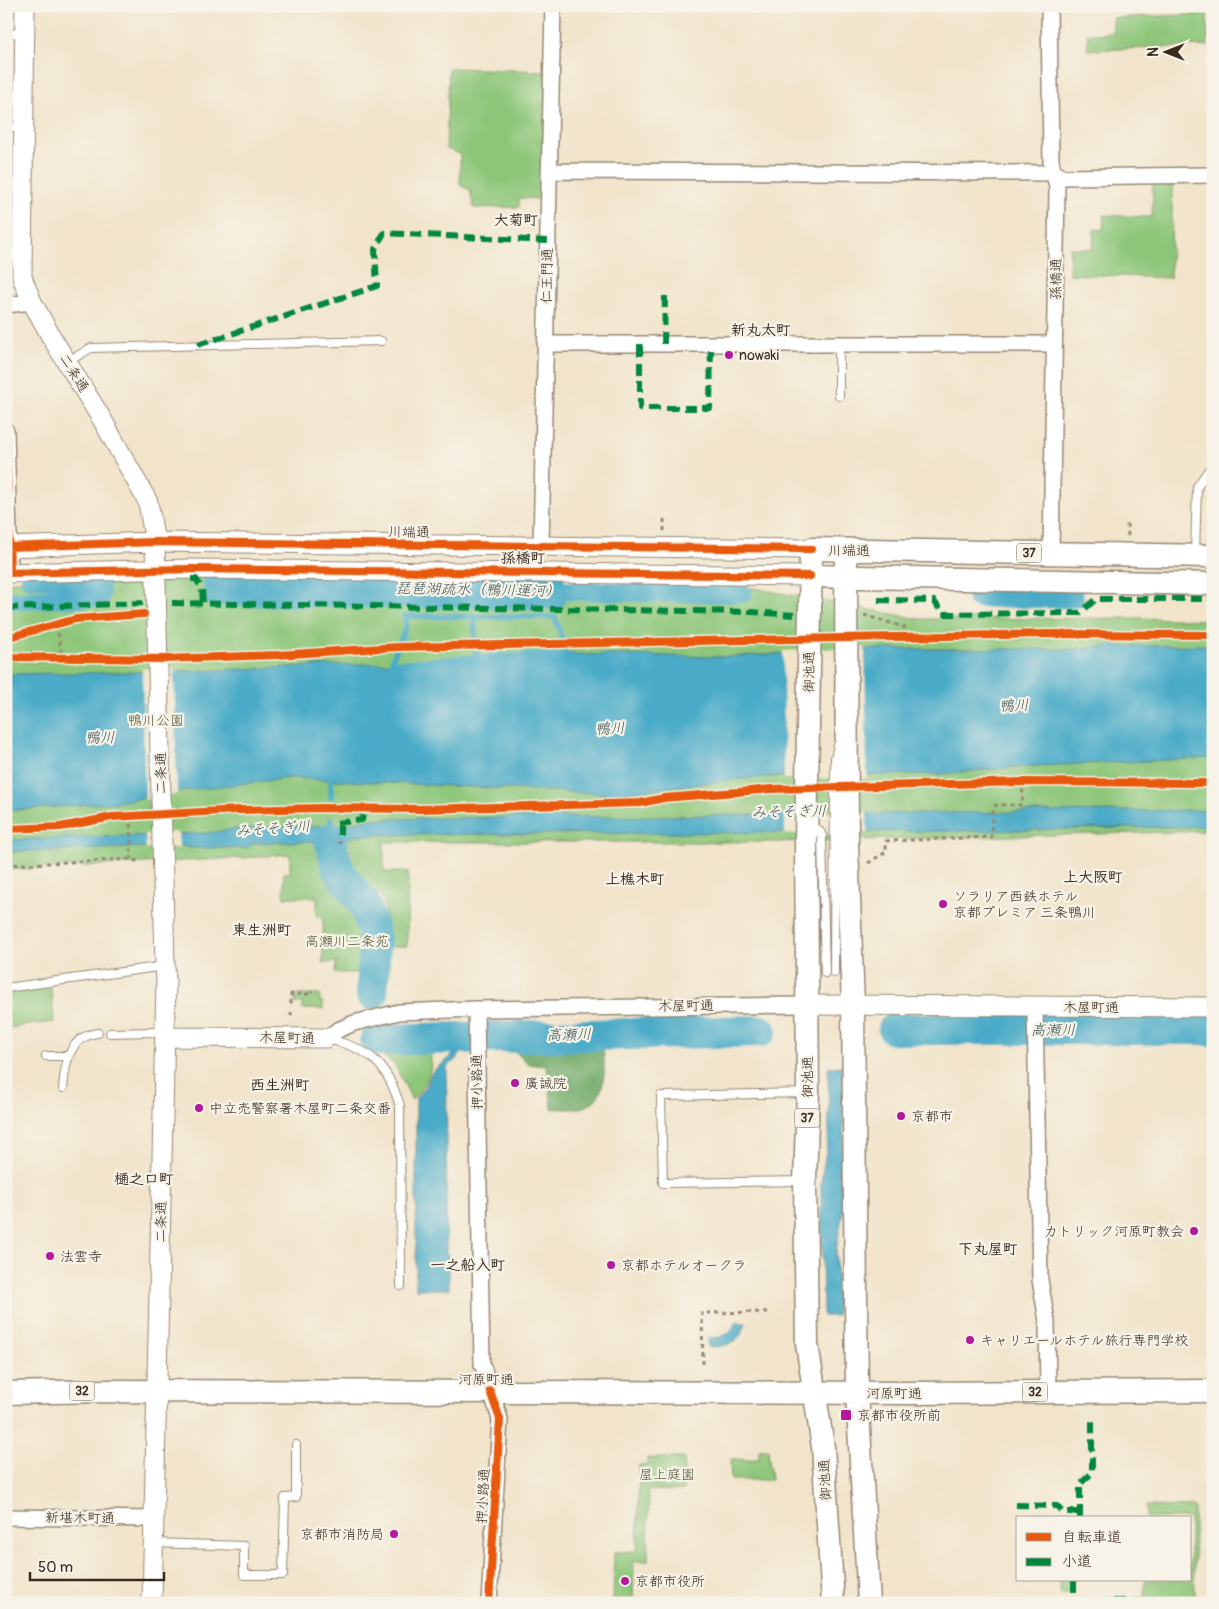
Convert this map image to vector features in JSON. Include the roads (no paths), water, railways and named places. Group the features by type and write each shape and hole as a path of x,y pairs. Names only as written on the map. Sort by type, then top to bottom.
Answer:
{"main road":[{"name":"川端通","path":"811,549 1204,555"},
{"name":"御池通","path":"811,549 809,624 811,838 805,1181 807,1344 823,1448 833,1603"},
{"path":"846,550 846,576 854,619 846,717 841,844 853,1006 857,1392 869,1603"},
{"name":"川端通","path":"810,576 1213,584"},
{"name":"河原町通","path":"6,1393 157,1391 1213,1391"}],"street":[{"name":"二条通","path":"25,6 16,34 14,252 32,302 103,420 148,502 155,542 166,980 152,1603"},
{"name":"仁王門通","path":"541,546 553,6"},
{"name":"孫橋通","path":"1049,6 1051,161 1057,187 1051,553"},
{"path":"549,170 1055,173 1063,177 1213,175"},
{"path":"6,305 32,302"},
{"path":"545,344 1054,344"},
{"path":"6,431 8,573"},
{"name":"川端通","path":"8,547 155,542 811,549"},
{"name":"川端通","path":"8,573 156,569 810,576"},
{"name":"木屋町通","path":"165,1036 326,1038 354,1022 399,1012 476,1009 853,1006 1035,1013 1213,1007"},
{"name":"押小路通","path":"476,1009 482,1364 500,1419 489,1603"},
{"path":"1035,1013 1040,1280 1047,1321 1048,1392"},
{"name":"新堪木町通","path":"6,1517 154,1518"}],"lane":[{"path":"67,362 91,348 381,341"},
{"path":"839,344 839,396"},
{"path":"1204,555 1197,487 1212,466"},
{"path":"811,838 825,973"},
{"path":"834,973 841,844"},
{"path":"6,988 165,966"},
{"path":"110,1033 152,1032 165,1036"},
{"path":"63,1088 64,1071 68,1056 80,1040 88,1034 98,1033"},
{"path":"326,1038 365,1051 382,1066 394,1085 400,1106 401,1286"},
{"path":"46,1056 68,1056"},
{"path":"805,1181 663,1183 662,1096 808,1093"},
{"path":"153,1543 244,1546 244,1575 283,1576 285,1498 296,1497 296,1446"}],"water":[{"name":"鴨川","path":"1213,645 1213,758 1014,767 943,774 762,777 610,794 290,778 181,791 119,802 6,811 6,674 191,671 567,654 722,657 868,649 1081,649 1102,646"},
{"name":"みそそぎ川","path":"1213,810 1213,826 985,831 362,835 340,840 336,845 328,847 326,847 323,841 254,843 247,848 189,848 183,846 6,852 6,840 207,833 235,829 341,825 369,819"},
{"path":"348,882 361,883 376,891 383,910 384,924 380,935 375,938 365,917 351,901 345,889"},
{"path":"456,1049 466,1049 447,1068 446,1255 449,1255 449,1289 416,1289 416,1098 425,1087 432,1072 451,1057"},
{"path":"842,1066 845,1200 836,1251 837,1316 823,1316 821,1182 829,1133 828,1067"},
{"path":"735,1323 746,1323 736,1339 727,1345 708,1347 708,1338 728,1333"}],"waterway":[{"path":"213,578 556,582 556,600 213,597 213,578"},
{"path":"6,601 100,597 100,582 54,583 53,579 30,579"},
{"path":"472,590 473,603"},
{"name":"琵琶湖疏水（鴨川運河）","path":"544,590 743,593"},
{"path":"1028,590 1074,590 1074,599 977,598 977,593 1028,590"},
{"path":"404,599 554,600 554,605 405,603 404,599"},
{"path":"405,616 555,617 567,654 476,657 391,663 406,626 405,616"},
{"path":"474,617 477,659"},
{"path":"331,774 331,797"},
{"path":"331,819 331,824"},
{"name":"高瀬川","path":"330,839 338,870 365,905 375,938 372,994"},
{"name":"高瀬川","path":"894,1029 1203,1029 1213,1031"},
{"name":"高瀬川","path":"376,1040 761,1031"}],"place":[{"name":"nowaki","path":"729,355"},
{"name":"ソラリア西鉄ホテル 京都プレミア 三条鴨川","path":"943,904"},
{"name":"廣誠院","path":"515,1083"},
{"name":"中立売警察署木屋町二条交番","path":"199,1108"},
{"name":"京都市","path":"901,1116"},
{"name":"カトリック河原町教会","path":"1194,1231"},
{"name":"法雲寺","path":"50,1256"},
{"name":"京都ホテルオークラ","path":"611,1265"},
{"name":"キャリエールホテル旅行専門学校","path":"970,1340"},
{"name":"京都市役所前","path":"846,1415"},
{"name":"京都市消防局","path":"394,1534"},
{"name":"京都市役所","path":"625,1581"}],"district":[{"name":"大菊町","path":"516,220"},
{"name":"新丸太町","path":"761,330"},
{"name":"孫橋町","path":"523,558"},
{"name":"上大阪町","path":"1093,877"},
{"name":"上樵木町","path":"635,879"},
{"name":"東生洲町","path":"262,930"},
{"name":"西生洲町","path":"280,1085"},
{"name":"樋之口町","path":"144,1179"},
{"name":"下丸屋町","path":"988,1249"},
{"name":"一之船入町","path":"468,1265"}],"park label":[{"name":"鴨川公園","path":"156,720"},
{"name":"高瀬川二条苑","path":"347,941"},
{"name":"屋上庭園","path":"667,1474"}]}
